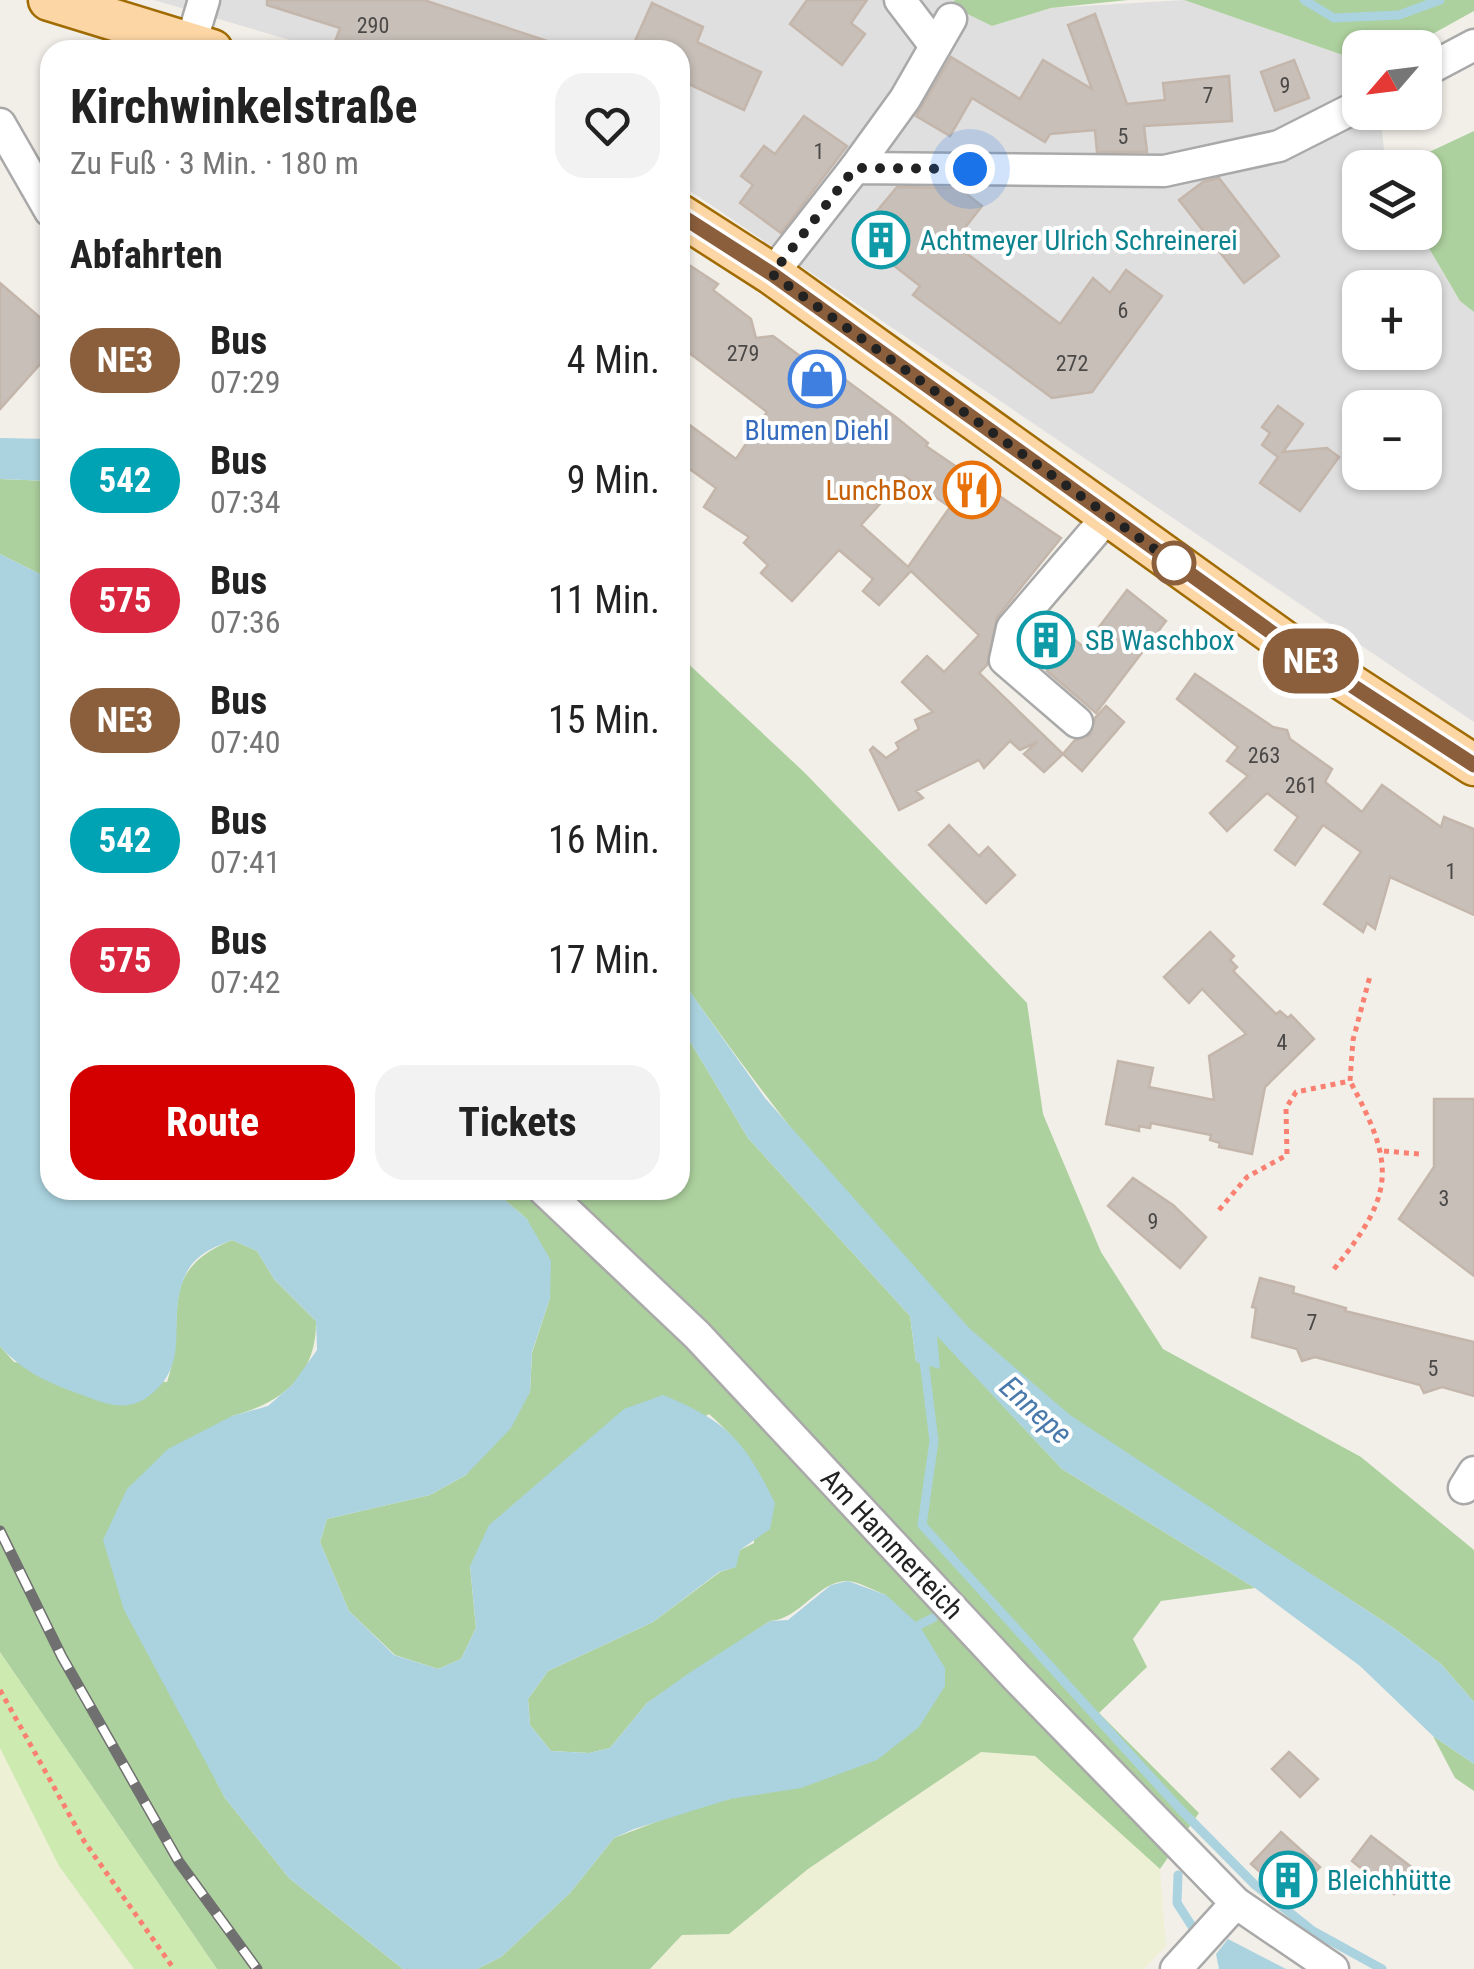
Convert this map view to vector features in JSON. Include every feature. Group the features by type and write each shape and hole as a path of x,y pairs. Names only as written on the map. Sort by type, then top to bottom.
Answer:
{"main road":[{"path":"49,0 181,40"},
{"path":"690,221 772,274 1364,697 1474,765"}],"street":[{"path":"201,40 204,0"},
{"path":"900,0 936,46"},
{"path":"772,274 906,99 951,19"},
{"path":"1442,62 1474,46"},
{"path":"855,168 1164,171 1278,146 1342,113"},
{"path":"0,124 40,194"},
{"path":"1077,722 1005,660 1012,628 1108,516"},
{"name":"Am Hammerteich","path":"555,1200 697,1335 1017,1678 1236,1902 1333,1969"},
{"path":"1176,1969 1236,1902"}],"path":[{"path":"1334,1269 1364,1231 1376,1207 1384,1151 1350,1081 1352,1040 1370,976"},
{"path":"1219,1210 1247,1178 1287,1155 1286,1108 1296,1092 1350,1081"},
{"path":"1384,1151 1419,1154"},
{"path":"0,1690 84,1840 174,1969"}],"shaded area":[{"path":"154,0 955,0 950,4 992,26 1051,8 1184,0 1342,55 1342,130 1382,130 1384,150 1342,150 1342,250 1430,250 1442,270 1342,270 1342,370 1442,370 1442,270 1460,301 1474,312 1474,722 690,191 690,40 290,40"}],"green space":[{"path":"955,0 1128,0 1051,8 992,26 949,5"},
{"path":"1184,0 1474,0 1474,11 1440,30 1342,30 1342,55"},
{"path":"1474,131 1474,312 1460,301 1430,250 1442,250 1442,150 1433,150"},
{"path":"0,479 40,481 40,574 0,554"},
{"path":"690,665 805,773 1027,1003 1043,1114 1101,1252 1163,1349 1361,1457 1474,1550 1474,1702 1441,1664 1395,1629 1151,1472 1018,1374 914,1273 771,1103 690,992"},
{"path":"690,1042 748,1138 910,1316 916,1362 936,1334 1062,1469 1255,1588 1161,1601 1133,1639 1147,1667 1099,1713 1199,1813 1160,1869 1035,1756 981,1752 808,1869 729,1934 682,1935 650,1969 477,1969 501,1957 570,1893 614,1838 690,1809 730,1799 886,1595 848,1581 837,1582 791,1614 770,1621 647,1703 610,1748 589,1753 551,1751 530,1725 528,1699 548,1671 653,1622 720,1572 735,1567 740,1550 754,1543 753,1471 740,1446 709,1414 470,1566 476,1628 461,1659 438,1669 395,1655 349,1611 320,1542 327,1519 430,1495 466,1475 530,1392 532,1353 550,1298 527,1219 505,1200 690,1200"},
{"path":"232,1240 257,1251 274,1279 316,1321 315,1340 303,1371 293,1384 266,1403 232,1416 193,1735 225,1798 289,1878 403,1969 217,1969 0,1652 0,1346 14,1362 167,1382 182,1282 207,1253"},
{"path":"0,1652 217,1969 134,1969 59,1866 0,1748"},
{"path":"1433,1736 1474,1764 1474,1791 1455,1778"},
{"path":"0,1748 59,1866 134,1969 0,1969"},
{"path":"981,1752 1035,1756 1160,1869 1166,1946 1144,1969 650,1969 682,1935 729,1934 808,1869"}],"water":[{"path":"0,438 40,439 40,481 0,479"},
{"path":"0,554 40,574 40,1200 505,1200 527,1219 551,1261 550,1298 532,1352 530,1392 511,1428 466,1475 430,1495 327,1519 320,1542 349,1611 394,1655 438,1669 461,1659 476,1628 470,1566 489,1525 624,1409 663,1395 704,1414 743,1448 775,1503 770,1529 740,1550 736,1567 719,1572 653,1622 548,1671 528,1699 530,1725 551,1751 589,1753 610,1748 647,1703 689,1673 770,1621 788,1620 831,1585 848,1581 886,1595 919,1625 945,1668 945,1686 919,1727 877,1760 801,1788 730,1799 614,1838 570,1893 501,1957 477,1969 403,1969 289,1878 225,1798 124,1610 103,1540 127,1489 168,1449 232,1416 268,1406 292,1385 317,1350 316,1321 274,1279 257,1251 232,1240 204,1253 185,1276 171,1369 163,1383 141,1401 110,1404 61,1387 28,1371 0,1346"},
{"name":"Ennepe","path":"690,992 765,1098 969,1328 1070,1415 1395,1629 1441,1664 1474,1702 1474,1764 1433,1736 1360,1666 1255,1588 1062,1469 937,1336 940,1369 916,1362 910,1316 748,1138 690,1042"},
{"path":"1228,1939 1286,1969 1219,1969 1216,1954"}],"building":[{"path":"267,0 424,0 544,40 336,40 340,28 267,5"},
{"path":"807,0 867,0 851,23 865,34 842,65 790,24"},
{"path":"652,3 703,27 697,42 761,72 744,110 690,85 690,40 635,40"},
{"path":"1095,14 1127,104 1165,100 1163,83 1229,76 1232,121 1144,126 1147,152 1097,152 1095,130 1050,134 1045,142 972,98 950,136 916,116 951,57 1020,99 1043,60 1092,89 1068,25"},
{"path":"1294,60 1309,98 1275,111 1261,72"},
{"path":"804,116 847,146 781,233 740,203 753,185 741,176 764,146 775,154"},
{"path":"1219,178 1279,256 1244,283 1179,200 1203,182"},
{"path":"897,187 959,188 982,206 953,243 1060,324 1093,278 1110,293 1126,270 1162,296 1092,392 1052,398 913,295 920,286 856,236"},
{"path":"690,266 718,284 713,290 751,319 756,338 773,336 812,365 817,359 897,418 928,443 926,446 1061,538 997,617 987,665 979,673 1063,754 1044,772 1024,754 1037,742 1020,750 1010,741 984,768 979,760 916,791 923,798 899,810 870,750 873,747 886,758 899,749 896,743 919,729 915,720 933,712 902,682 927,656 944,672 979,635 911,571 879,605 863,591 873,579 839,550 792,601 761,573 768,565 744,543 749,537 704,507 716,488 690,469 690,425 736,459 767,412 690,354","holes":["905,476 950,507 908,567 861,525"]},
{"path":"0,283 40,317 40,364 0,409"},
{"path":"1278,406 1303,424 1283,452 1327,448 1339,457 1300,511 1260,483 1278,457 1262,445 1270,433 1262,427"},
{"path":"1127,590 1166,621 1096,713 1047,671 1052,664 1027,647 1029,637 1045,618 1084,647"},
{"path":"1195,674 1273,727 1287,730 1290,739 1332,769 1325,782 1362,812 1382,785 1441,827 1444,817 1474,829 1474,915 1390,877 1375,929 1367,923 1363,932 1324,904 1361,852 1323,825 1295,865 1275,850 1298,817 1267,793 1227,831 1210,813 1248,776 1227,761 1238,747 1177,699"},
{"path":"1106,706 1124,722 1082,771 1063,754 1075,740 1090,735 1095,718"},
{"path":"949,825 979,856 988,847 1015,875 986,903 929,845"},
{"path":"1210,932 1234,956 1230,960 1237,967 1233,971 1276,1014 1280,1011 1288,1018 1291,1015 1314,1039 1265,1087 1252,1154 1219,1147 1220,1143 1210,1140 1211,1135 1151,1123 1150,1128 1139,1126 1139,1131 1106,1124 1118,1061 1153,1068 1149,1087 1214,1100 1209,1056 1246,1034 1202,989 1189,1003 1164,977"},
{"path":"1434,1099 1474,1099 1474,1276 1399,1219 1434,1167"},
{"path":"1133,1178 1173,1205 1206,1237 1180,1268 1108,1206"},
{"path":"1260,1278 1294,1287 1293,1293 1346,1308 1345,1311 1474,1342 1474,1396 1442,1387 1424,1393 1420,1385 1315,1357 1302,1361 1297,1349 1252,1337 1256,1308 1252,1307"},
{"path":"1289,1752 1318,1779 1300,1797 1272,1769"},
{"name":"Bleichhütte","path":"1281,1832 1320,1867 1290,1899 1251,1864"},
{"path":"1371,1836 1414,1869 1394,1894 1352,1861"}],"waterway":[{"path":"1304,0 1334,18 1399,15 1440,0"},
{"path":"923,1353 934,1441 922,1525 1179,1808 1255,1885 1313,1931 1382,1969"},
{"path":"919,1625 933,1618"},
{"path":"1178,1875 1177,1903 1195,1931"}],"railway":[{"path":"0,1531 62,1657 179,1862 257,1969"}],"bus line":[{"name":"NE3","path":"690,221 772,274 1309,660 1474,765"}],"place":[{"name":"Achtmeyer Ulrich Schreinerei","path":"881,240"},
{"name":"Blumen Diehl","path":"817,379"},
{"name":"LunchBox","path":"972,490"},
{"name":"SB Waschbox","path":"1046,640"},
{"name":"Bleichhütte","path":"1288,1880"}],"route":[{"path":"970,169 855,168 772,274 1174,563"}]}
